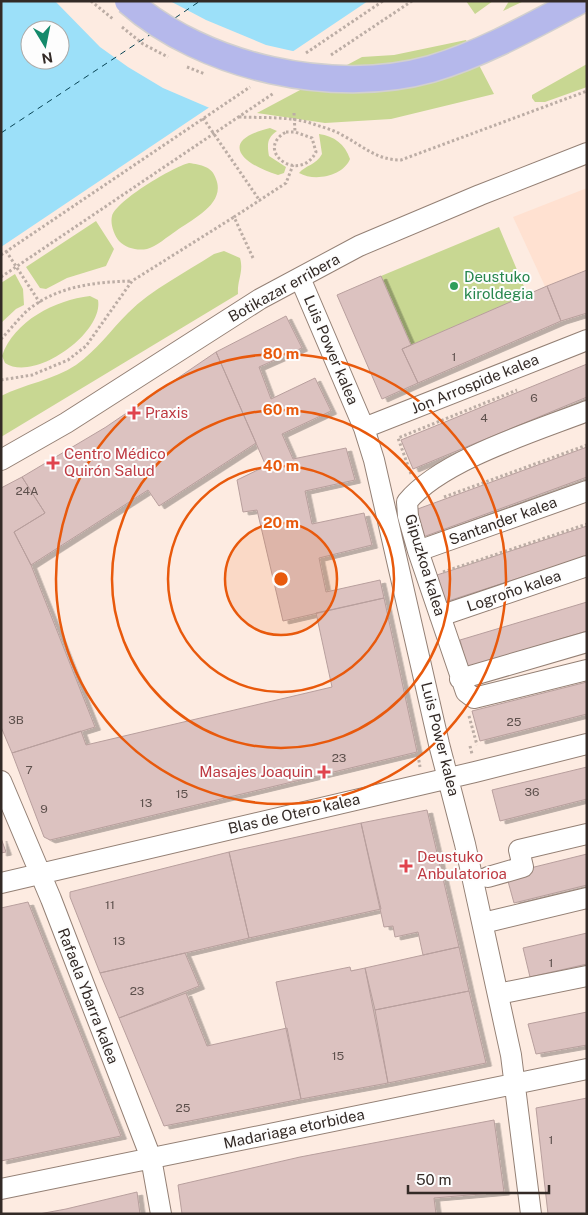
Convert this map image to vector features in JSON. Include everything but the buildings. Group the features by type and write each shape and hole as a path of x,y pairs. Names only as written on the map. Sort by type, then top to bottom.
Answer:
{"main road":[{"path":"128,1 182,38 225,56 275,72 316,78 353,79 393,76 430,69 454,61 470,55 579,1"}],"street":[{"name":"Botikazar erribera","path":"1,460 66,423 260,298 359,246 480,195 587,153"},
{"name":"Luis Power kalea","path":"300,278 364,428 374,460 498,994 516,1084 531,1214"},
{"name":"Jon Arrospide kalea","path":"364,428 587,340"},
{"name":"Gipuzkoa kalea","path":"587,411 454,464 413,494 406,502 418,551 466,692 474,698 587,670"},
{"name":"Santander kalea","path":"418,551 587,491"},
{"name":"Logroño kalea","path":"440,616 587,566"},
{"path":"460,679 587,642"},
{"name":"Blas de Otero kalea","path":"1,883 587,744"},
{"name":"Rafaela Ybarra kalea","path":"1,782 39,873 151,1158 161,1214"},
{"path":"488,877 523,867 519,850 587,834"},
{"path":"483,923 587,898"},
{"path":"498,994 587,976"},
{"name":"Madariaga etorbidea","path":"1,1188 587,1069"}],"path":[{"path":"304,54 383,1"},
{"path":"1,255 256,83"},
{"path":"1,277 238,117 271,118 313,124 341,134 380,158 401,160 587,91"},
{"path":"294,113 295,132"},
{"path":"203,118 260,201"},
{"path":"286,132 295,132 312,138 316,152 312,159 306,163 293,165 279,159 274,152 278,136 286,132"},
{"path":"1,380 32,375 68,360 86,346 132,281 286,183 293,165"},
{"path":"234,217 253,258"},
{"path":"6,251 40,303"},
{"path":"1,339 28,310 56,293 98,282 132,281"},
{"path":"414,481 398,438 518,390"},
{"path":"437,499 587,445"},
{"path":"433,575 587,524"},
{"path":"468,709 477,745"}],"shaded area":[{"path":"587,188 587,313 561,321 513,217"}],"green space":[{"path":"466,1 493,1 475,14"},
{"path":"509,1 524,1 503,11"},
{"path":"466,40 494,94 391,119 325,123 257,113 362,57 394,55"},
{"path":"587,64 587,87 545,102 535,102 532,98 532,95"},
{"path":"270,128 277,131 268,142 269,156 286,167 284,173 278,175 254,165 241,152 240,146 244,139 254,133"},
{"path":"319,134 329,137 342,145 350,159 341,170 328,176 305,176 299,173 322,154"},
{"path":"189,163 206,167 212,171 216,179 218,188 216,196 206,210 151,248 136,249 128,247 119,241 112,226 112,216 116,209 146,185"},
{"path":"96,221 114,249 106,266 67,278 46,289 40,288 26,267"},
{"name":"Deustuko kiroldegia","path":"499,227 528,296 411,345 381,276"},
{"path":"224,251 240,258 241,268 238,294 1,437 1,396 76,365 97,347 128,313 147,296 214,254"},
{"path":"15,274 23,289 24,305 16,309 1,323 1,283"},
{"path":"90,296 98,300 97,313 90,327 79,340 49,361 33,366 18,367 5,363 2,356 8,344 16,332 37,314 63,302"}],"water":[{"path":"1,1 368,1 1,247"}],"pier":[{"path":"55,1 170,1 206,20 266,45 297,52 212,109 163,88 128,67 100,47"}],"ferry route":[{"path":"175,18 200,1"},
{"path":"1,133 151,34"}],"place":[{"name":"Deustuko kiroldegia","path":"454,286"},
{"name":"Praxis","path":"134,413"},
{"name":"Centro Médico Quirón Salud","path":"53,463"},
{"name":"Masajes Joaquin","path":"324,772"},
{"name":"Deustuko Anbulatorioa","path":"406,866"}]}
